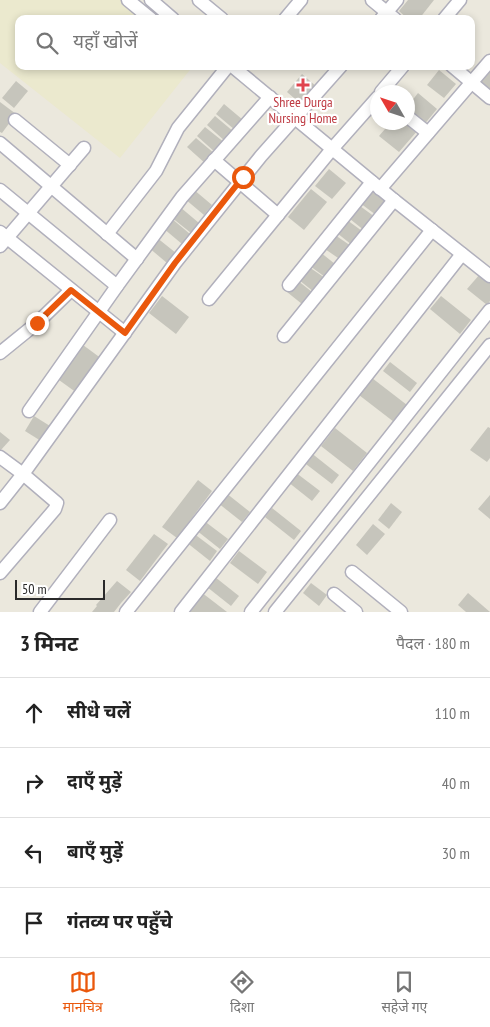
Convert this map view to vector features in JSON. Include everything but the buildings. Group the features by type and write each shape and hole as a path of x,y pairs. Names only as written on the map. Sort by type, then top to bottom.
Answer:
{"street":[{"path":"128,0 146,15"},
{"path":"151,0 169,15"},
{"path":"199,0 217,15"},
{"path":"288,15 301,0"},
{"path":"372,0 387,15"},
{"path":"389,15 397,0"},
{"path":"447,15 460,0"},
{"path":"288,284 376,185 428,133 490,61"},
{"path":"108,234 156,171 178,128 234,70"},
{"path":"238,70 394,200 490,276"},
{"path":"0,503 175,263 239,182 337,70"},
{"path":"388,85 401,70"},
{"path":"457,70 490,98"},
{"path":"29,411 116,286 182,197 270,97"},
{"path":"209,298 332,149 370,106"},
{"path":"15,120 70,165"},
{"path":"415,123 428,133"},
{"path":"0,143 137,259"},
{"path":"84,148 28,213 2,239 125,333"},
{"path":"214,160 278,215"},
{"path":"0,190 116,286"},
{"path":"284,336 394,200"},
{"path":"126,612 432,230"},
{"path":"181,612 462,254"},
{"path":"0,353 37,323 71,290"},
{"path":"251,612 490,310"},
{"path":"276,612 490,345"},
{"path":"0,457 55,500 57,506 0,573"},
{"path":"40,612 110,520"},
{"path":"352,572 402,612"},
{"path":"334,594 356,612"}],"shaded area":[{"path":"0,0 133,0 151,15 15,15 15,70 190,70 120,158 0,63"}],"place":[{"name":"Shree Durga Nursing Home","path":"303,85"}],"route":[{"path":"37,323 71,290 125,333 175,263 243,177"}]}
